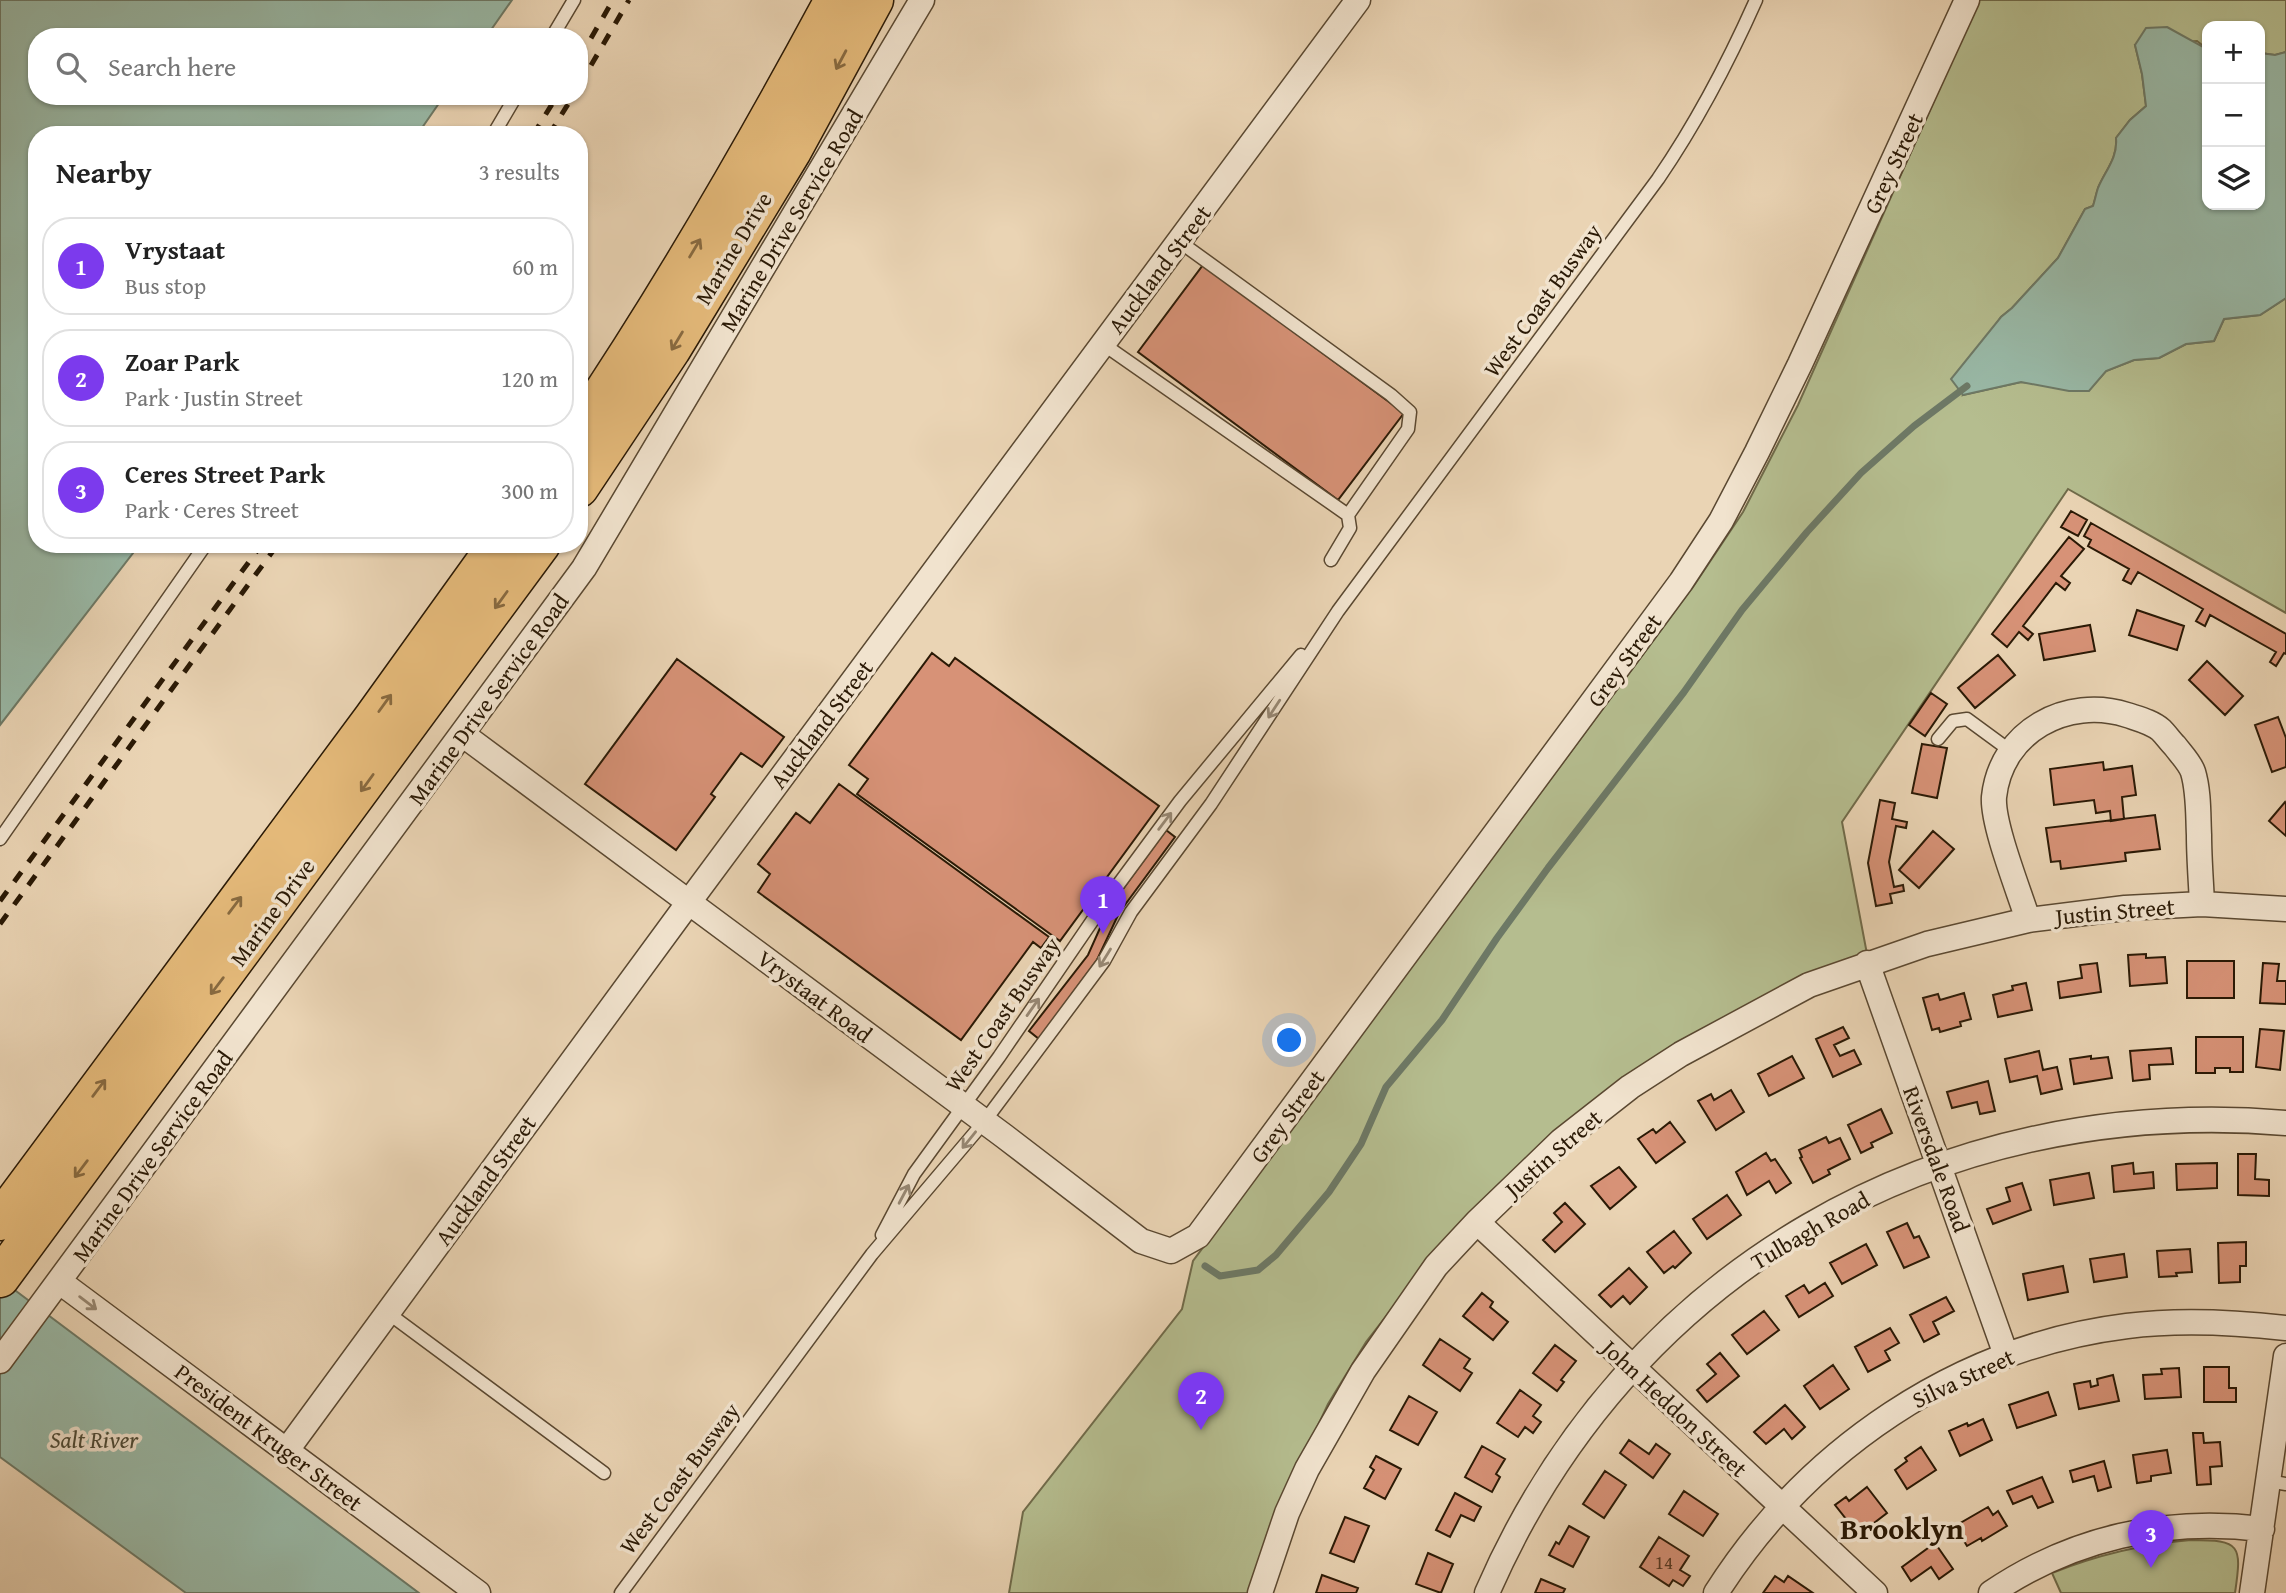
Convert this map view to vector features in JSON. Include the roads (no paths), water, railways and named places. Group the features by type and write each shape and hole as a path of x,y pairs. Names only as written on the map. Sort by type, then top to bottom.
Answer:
{"main road":[{"name":"Marine Drive","path":"588,416 645,330 701,236 834,0"},
{"name":"Marine Drive","path":"588,474 671,350 792,151 874,0"},
{"name":"Marine Drive","path":"0,1221 373,718 492,553"},
{"name":"Marine Drive","path":"3,1274 534,553"}],"street":[{"name":"Marine Drive Service Road","path":"0,1361 584,568 922,0"},
{"name":"Auckland Street","path":"287,1450 689,902 1358,0"},
{"name":"Grey Street","path":"1171,1251 1198,1236 1681,582 1721,521 1800,364 1967,0"},
{"name":"Justin Street","path":"2028,919 1998,828 1994,798 2007,758 2022,737 2040,722 2069,712 2095,709 2144,720 2161,730 2192,771 2198,798 2202,904"},
{"name":"Vrystaat Road","path":"462,734 1141,1241 1171,1251"},
{"name":"Justin Street","path":"1260,1593 1287,1513 1307,1469 1363,1371 1436,1266 1477,1222 1561,1141 1630,1087 1681,1054 1809,985 1927,944 2028,919 2125,908 2202,904 2286,909"},
{"name":"Riversdale Road","path":"1867,964 2006,1355"},
{"name":"Tulbagh Road","path":"1487,1593 1516,1530 1545,1479 1600,1403 1631,1368 1699,1303 1773,1248 1854,1201 1940,1165 2028,1139 2104,1126 2195,1119 2286,1124"},
{"name":"John Heddon Street","path":"1477,1222 1875,1593"},
{"name":"President Kruger Street","path":"60,1282 478,1593"},
{"name":"Silva Street","path":"1716,1593 1740,1557 1781,1507 1834,1456 1893,1412 1957,1376 2045,1342 2126,1326 2208,1321 2286,1328"},
{"path":"2252,1593 2262,1529 2277,1483 2286,1356"},
{"path":"1991,1593 2063,1553 2115,1536 2205,1525 2262,1529"}],"lane":[{"path":"557,28 574,0"},
{"name":"West Coast Busway","path":"621,1593 872,1254 984,1122 1104,961 1131,912 1211,804 1338,611 1658,179 1704,106 1756,0"},
{"path":"498,126 511,105"},
{"path":"1180,242 1391,395 1410,412 1408,429 1348,515 1350,528 1331,560"},
{"path":"1103,344 1348,515"},
{"path":"0,839 200,553"},
{"name":"West Coast Busway","path":"872,1254 914,1174 1101,908 1180,801 1338,611"},
{"path":"1938,739 1953,721 1967,719 2012,752"},
{"path":"388,1312 604,1473"}],"water":[{"path":"0,0 512,0 492,28 28,28 28,105 438,105 423,126 28,126 28,553 133,553 0,725"},
{"path":"2167,27 2202,46 2202,210 2265,210 2265,54 2275,55 2286,52 2286,298 2260,315 2224,319 2214,341 2186,344 2159,358 2134,360 2106,371 2089,391 2069,391 2021,382 1963,395 1951,379 2001,317 2058,258 2085,209 2093,206 2098,188 2113,158 2116,138 2146,106 2135,45 2146,28"},
{"name":"Salt River","path":"0,1279 419,1593 186,1593 0,1457"}],"waterway":[{"path":"1205,1266 1220,1276 1258,1270 1276,1255 1329,1192 1361,1144 1386,1087 1442,1020 1548,868 1684,692 1742,610 1861,473 1914,426 1967,386"}],"railway":[{"path":"588,43 613,0"},
{"path":"588,71 629,0"},
{"path":"539,126 551,105"},
{"path":"555,126 567,105"},
{"path":"0,901 255,553"},
{"path":"0,924 271,553"}],"place":[{"name":"Vrystaat","path":"1103,934"},
{"name":"Zoar Park","path":"1201,1430"},
{"name":"Ceres Street Park","path":"2151,1568"}],"district":[{"name":"Brooklyn","path":"1902,1528"}]}
